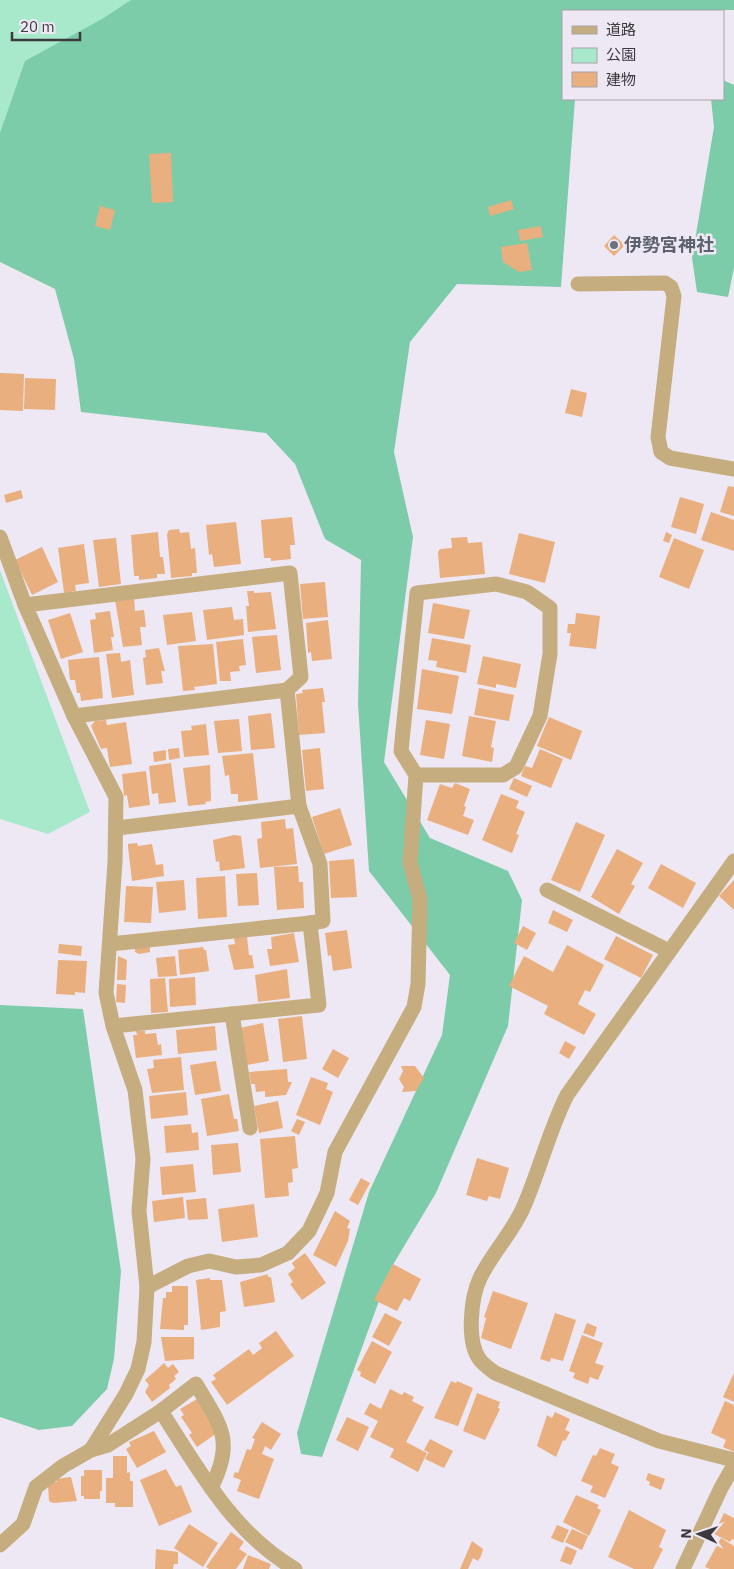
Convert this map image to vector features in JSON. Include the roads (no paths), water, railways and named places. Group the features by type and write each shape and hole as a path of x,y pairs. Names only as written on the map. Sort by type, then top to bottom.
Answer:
{"street":[{"path":"578,284 665,282 671,287 674,296 658,437 661,452 670,458 734,469"},
{"path":"0,537 25,605 74,716 116,797 117,828 106,993 113,1026 135,1090 143,1159 139,1211 147,1287 144,1342 138,1369 126,1394 90,1450"},
{"path":"25,605 290,573 301,677 287,690 74,716"},
{"path":"147,1287 188,1266 209,1261 236,1266 261,1265 288,1253 309,1231 327,1193 335,1152 414,1007 418,984 420,900 410,862 416,775 401,751 417,593 496,584 527,592 550,608 550,654 540,716 516,767 503,775 416,775"},
{"path":"110,944 323,921 320,864 299,806 287,690"},
{"path":"117,828 299,806"},
{"path":"734,861 567,1095 553,1124 524,1206 509,1234 480,1278 473,1306 472,1340 480,1359 495,1373 659,1441 734,1460"},
{"path":"547,890 668,951"},
{"path":"113,1026 319,1005 310,923"},
{"path":"232,1014 250,1128"},
{"path":"0,1545 23,1524 36,1487 63,1466 90,1450 108,1445 161,1411 196,1384 221,1427 224,1447 221,1468 211,1488"},
{"path":"161,1411 211,1488 248,1533 291,1568"},
{"path":"683,1569 721,1488 734,1465"}],"place":[{"name":"伊勢宮神社","path":"614,245"}]}
